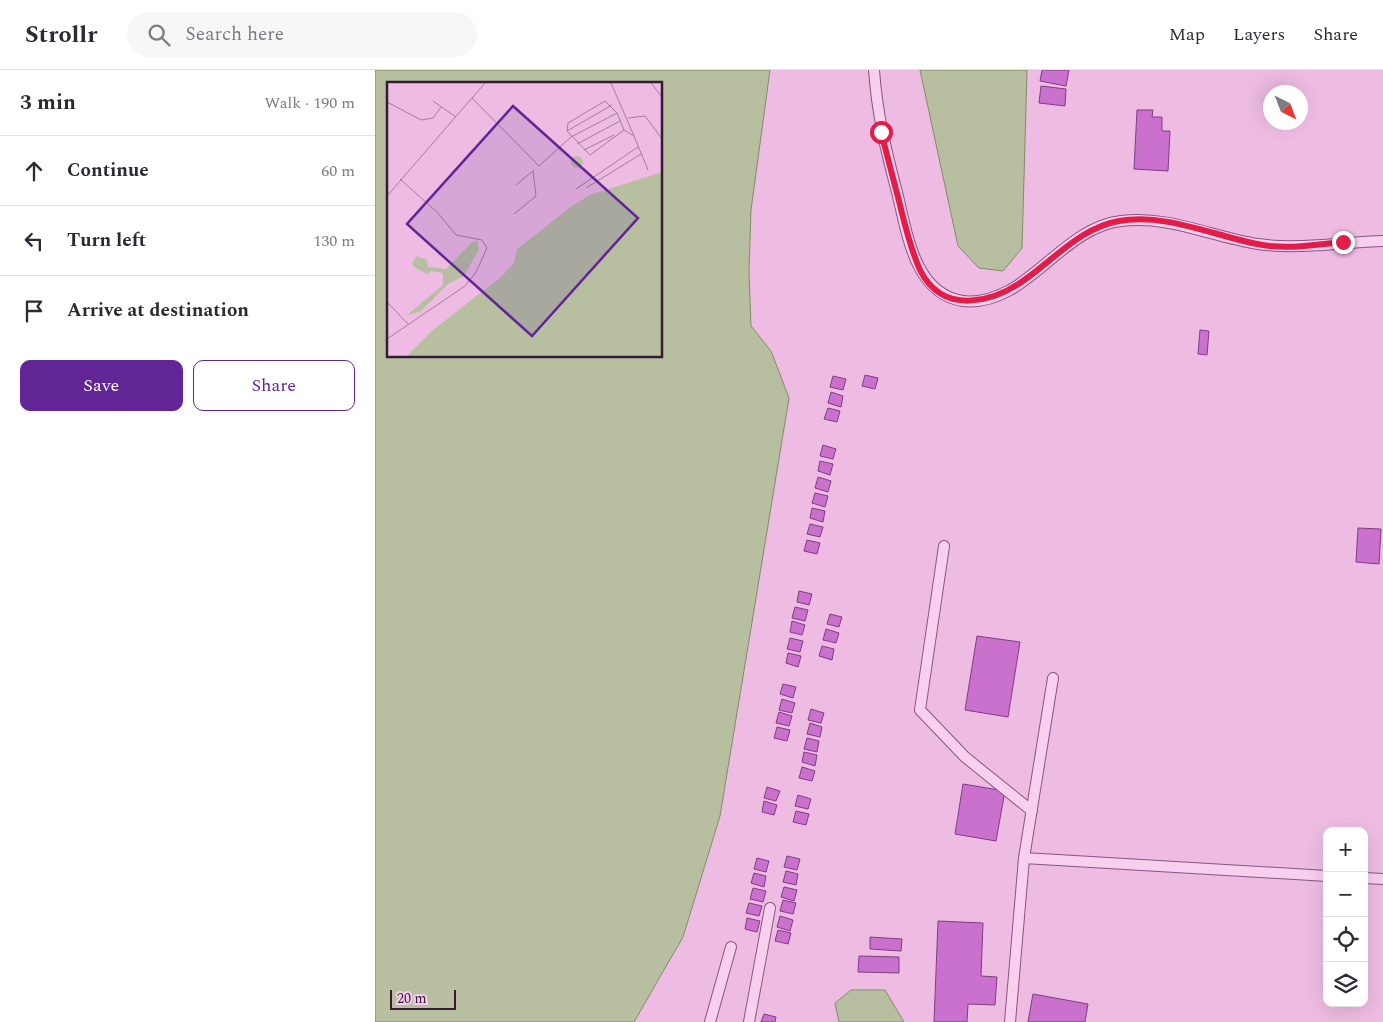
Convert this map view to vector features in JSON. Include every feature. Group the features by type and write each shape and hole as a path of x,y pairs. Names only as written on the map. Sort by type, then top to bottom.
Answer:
{"lane":[{"path":"874,70 881,132 909,242 921,272 941,293 955,300 969,302 988,299 1009,290 1077,239 1097,227 1120,221 1163,221 1258,244 1289,247 1383,241"},
{"path":"944,546 920,710 965,757 1032,811"},
{"path":"1009,1022 1024,858 1053,678"},
{"path":"1024,858 1323,876"},
{"path":"1368,878 1383,879"},
{"path":"749,1022 770,908"},
{"path":"711,1022 731,947"}],"shaded area":[{"path":"375,70 770,70 751,210 749,272 751,326 771,351 789,398 720,816 683,937 634,1022 375,1022"},
{"path":"920,70 1027,70 1022,248 1003,271 979,268 958,246"},
{"path":"851,990 885,990 904,1022 839,1022 835,1003"}],"building":[{"path":"1042,70 1069,70 1066,86 1040,81"},
{"path":"1041,86 1066,89 1065,106 1039,103"},
{"path":"1137,110 1153,110 1152,117 1162,117 1162,131 1170,131 1168,171 1134,169"},
{"path":"1200,330 1209,331 1207,355 1198,354"},
{"path":"865,375 878,378 875,389 862,386"},
{"path":"833,376 846,379 843,390 830,387"},
{"path":"831,392 843,396 841,407 828,403"},
{"path":"828,408 840,411 837,422 824,419"},
{"path":"823,445 836,449 833,459 820,456"},
{"path":"820,461 833,464 830,475 818,471"},
{"path":"818,477 831,481 828,492 815,488"},
{"path":"815,493 828,496 825,507 812,503"},
{"path":"812,508 825,511 823,522 810,518"},
{"path":"810,524 823,527 820,537 807,534"},
{"path":"1358,528 1381,529 1379,564 1356,562"},
{"path":"807,540 820,543 817,554 804,551"},
{"path":"799,591 812,594 809,605 797,602"},
{"path":"795,607 808,610 805,621 792,618"},
{"path":"830,614 842,617 839,627 827,624"},
{"path":"792,621 805,625 802,635 790,632"},
{"path":"826,629 839,633 836,643 823,640"},
{"path":"977,636 1020,642 1008,717 965,710"},
{"path":"790,638 803,641 800,652 787,649"},
{"path":"822,646 834,649 832,660 819,656"},
{"path":"788,653 801,656 798,667 786,663"},
{"path":"783,684 796,687 793,698 780,694"},
{"path":"782,699 795,703 792,713 779,710"},
{"path":"811,709 824,713 821,723 808,720"},
{"path":"779,712 792,716 789,726 776,723"},
{"path":"810,723 822,727 820,737 807,734"},
{"path":"777,727 790,730 787,741 774,738"},
{"path":"807,738 819,741 817,752 804,749"},
{"path":"804,752 817,755 815,766 802,762"},
{"path":"802,767 815,771 812,781 799,778"},
{"path":"963,784 1005,791 996,841 955,834"},
{"path":"767,787 780,791 776,801 764,798"},
{"path":"798,795 811,799 808,809 795,806"},
{"path":"764,801 777,805 774,815 762,812"},
{"path":"796,811 809,814 806,825 793,822"},
{"path":"787,856 800,859 797,870 784,867"},
{"path":"757,858 769,861 766,872 754,869"},
{"path":"786,871 798,874 796,885 783,882"},
{"path":"754,873 766,876 764,887 751,883"},
{"path":"784,887 797,890 794,901 781,897"},
{"path":"753,888 766,891 763,902 750,899"},
{"path":"783,900 796,903 793,914 780,911"},
{"path":"749,903 762,906 759,916 746,913"},
{"path":"780,916 793,920 790,931 777,927"},
{"path":"747,918 760,921 757,932 745,929"},
{"path":"938,921 983,923 981,976 997,977 995,1005 968,1004 967,1022 934,1022"},
{"path":"778,930 791,933 788,944 775,941"},
{"path":"870,937 902,939 901,951 870,949"},
{"path":"859,956 899,957 899,973 858,972"},
{"path":"1033,994 1088,1004 1085,1022 1028,1022"},
{"path":"764,1014 776,1017 775,1022 761,1022"}],"route":[{"path":"881,132 909,242 921,272 941,293 955,300 969,302 988,299 1009,290 1077,239 1097,227 1120,221 1163,221 1258,244 1289,247 1343,242"}]}
